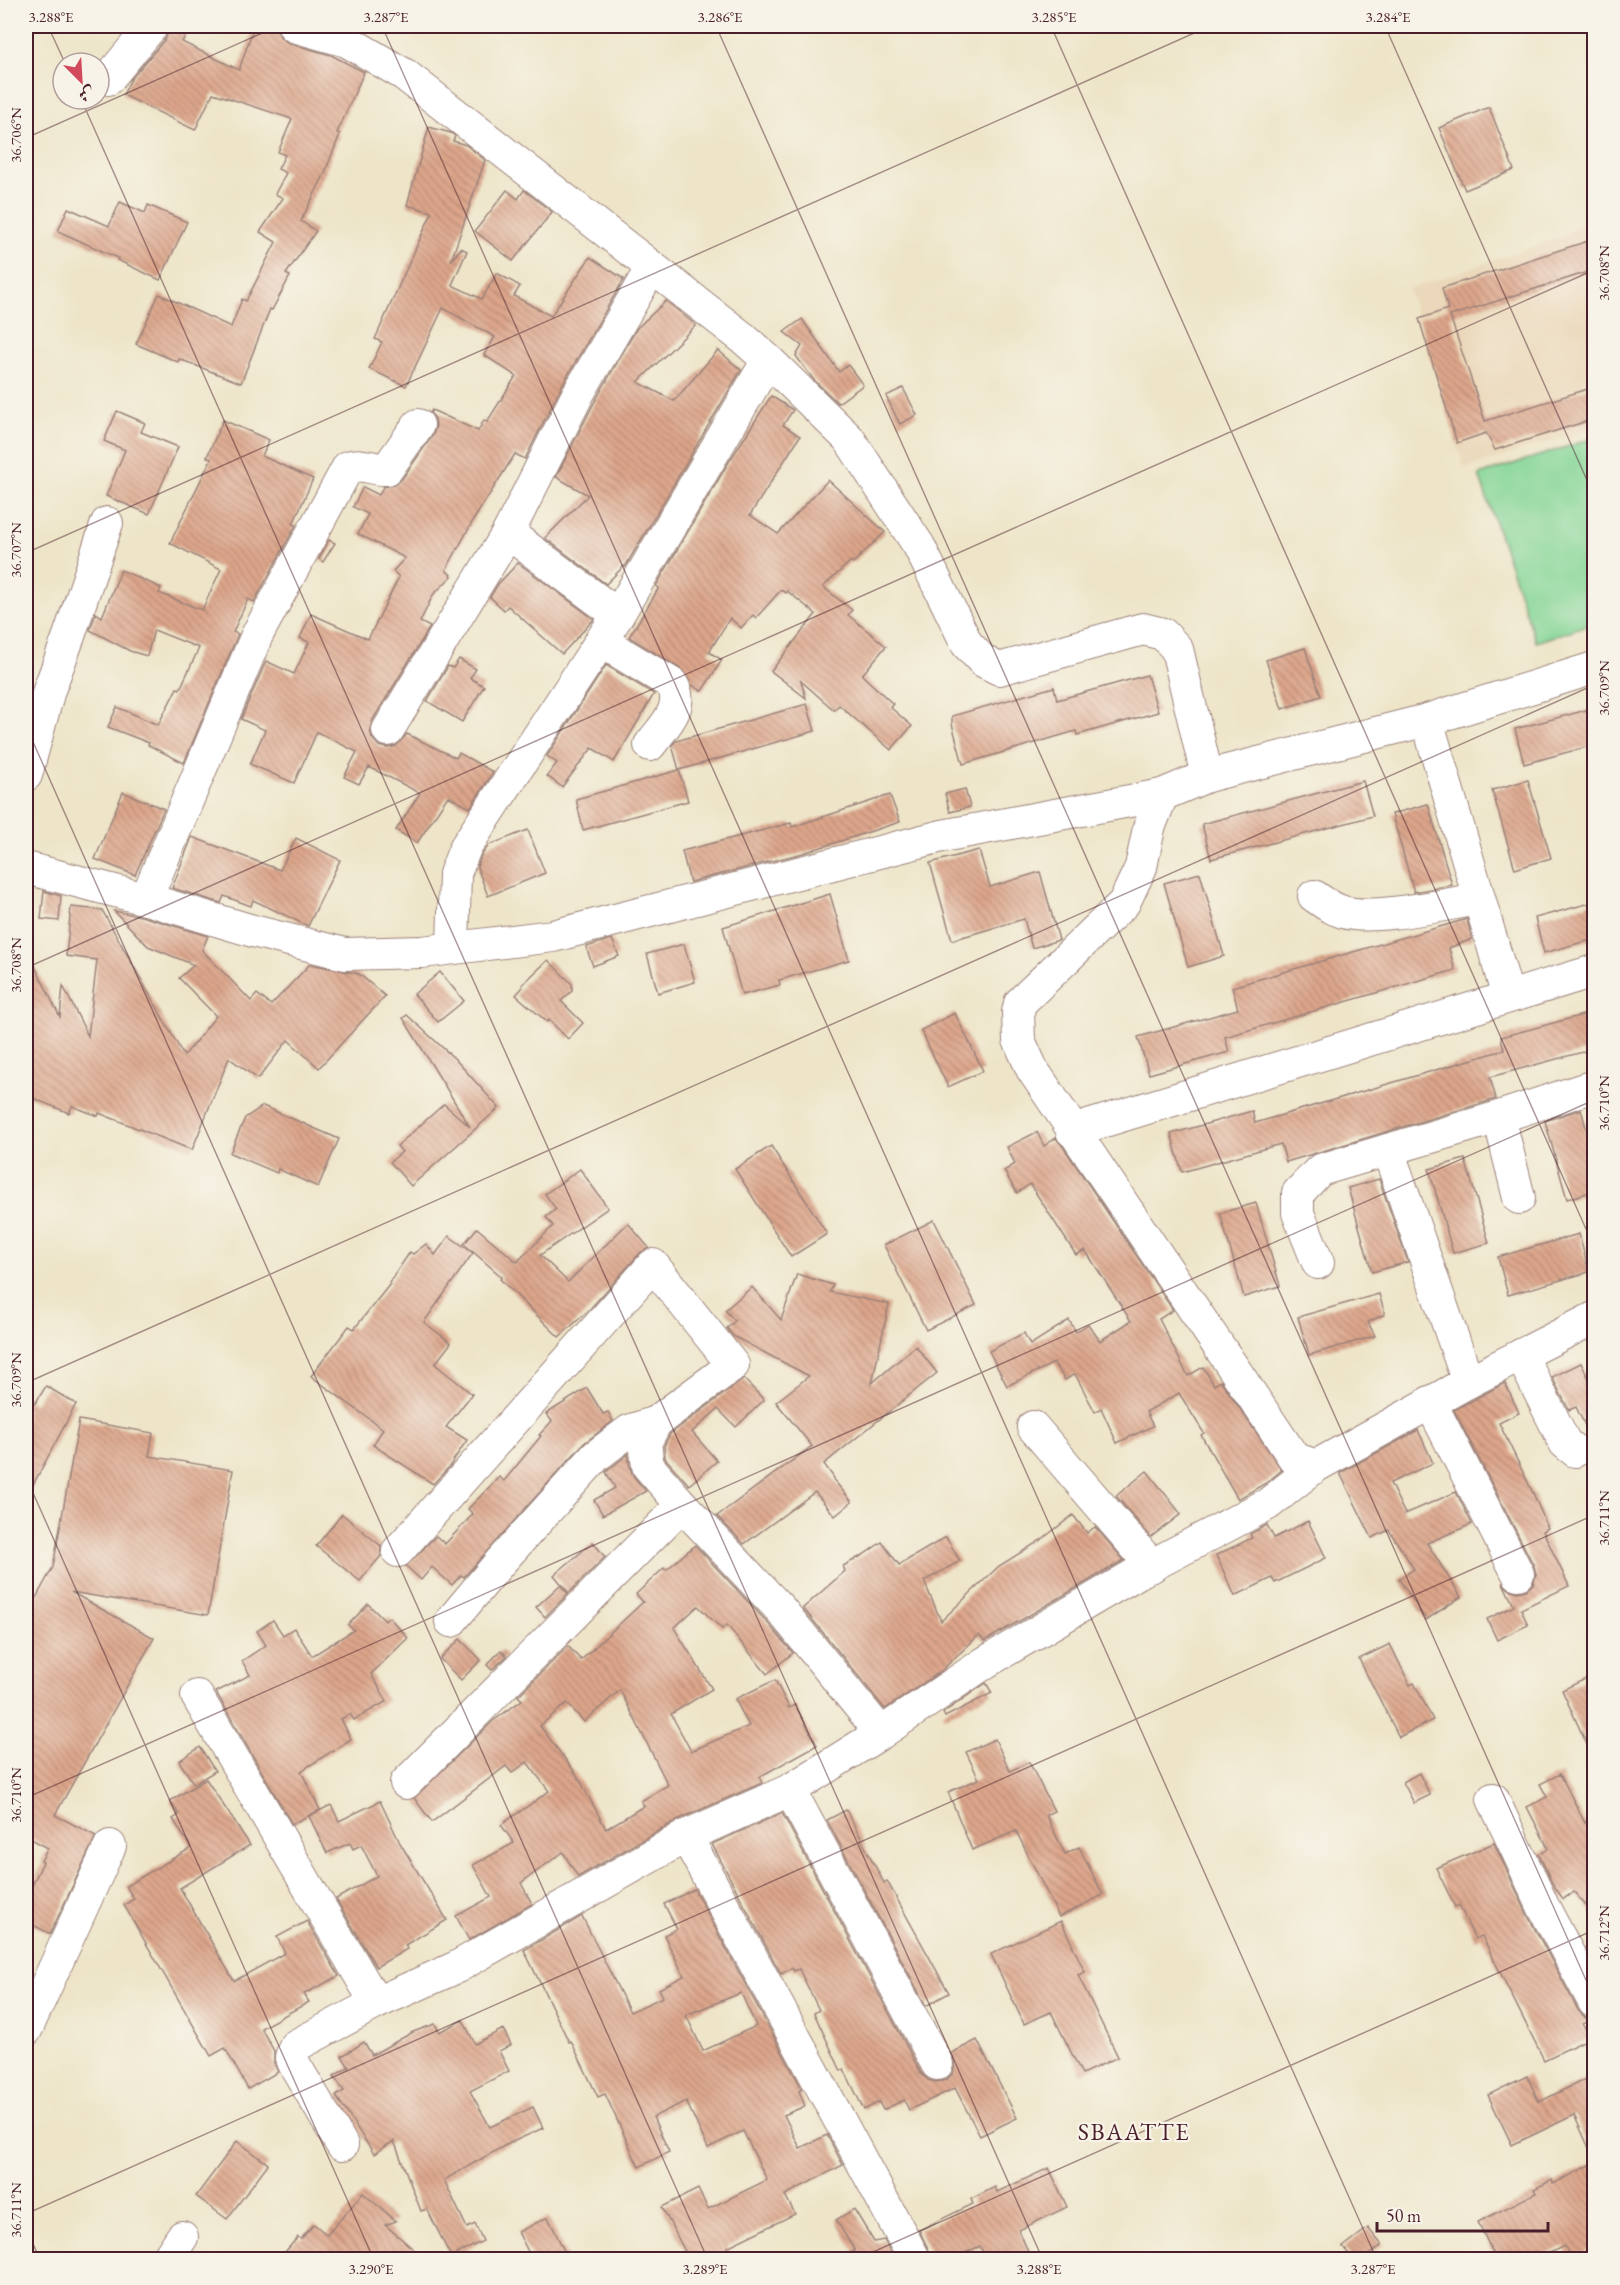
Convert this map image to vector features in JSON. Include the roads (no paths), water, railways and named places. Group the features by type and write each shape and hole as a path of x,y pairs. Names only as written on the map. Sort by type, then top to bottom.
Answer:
{"street":[{"path":"111,74 152,26"},
{"path":"294,26 347,41 405,75 768,360 849,439 919,546 967,644 982,661 999,669 1143,629 1163,634 1177,649 1207,776"},
{"path":"388,730 508,532 578,394 652,267"},
{"path":"453,948 455,874 465,848 618,615 768,360"},
{"path":"146,899 257,635 348,467 357,465 380,470 387,469 418,425"},
{"path":"26,775 49,690 107,523"},
{"path":"508,532 618,615"},
{"path":"601,641 672,684 676,692 677,702 674,713 650,745"},
{"path":"26,867 253,931 345,954 422,952 553,936 942,836 1162,795 1207,776 1427,720 1594,668"},
{"path":"1427,720 1508,997"},
{"path":"1162,795 1149,828 1141,867 1124,903 1020,1003 1019,1040 1032,1069 1072,1131 1294,1458 1316,1466"},
{"path":"1314,896 1330,908 1345,913 1367,915 1479,899"},
{"path":"1072,1131 1594,971"},
{"path":"1318,1263 1298,1213 1298,1193 1320,1170 1594,1086"},
{"path":"1499,1117 1519,1198"},
{"path":"1388,1150 1468,1382"},
{"path":"398,1551 653,1265 733,1365 656,1422 629,1431 596,1456 451,1621"},
{"path":"342,2145 293,2062 292,2051 295,2046 376,2004 457,1967 687,1836 790,1790 881,1733 986,1662 1152,1566 1268,1504 1316,1466 1430,1402 1594,1318"},
{"path":"1521,1355 1565,1443 1575,1451"},
{"path":"1430,1402 1518,1574"},
{"path":"656,1422 645,1443 648,1466 781,1610 881,1733"},
{"path":"1033,1427 1152,1566"},
{"path":"406,1783 682,1505"},
{"path":"197,1696 376,2004"},
{"path":"790,1790 937,2064"},
{"path":"1493,1799 1544,1908 1594,2002"},
{"path":"687,1836 915,2259"},
{"path":"26,2030 110,1846"}],"district":[{"name":"SBAATTE","path":"1134,2132"}]}
